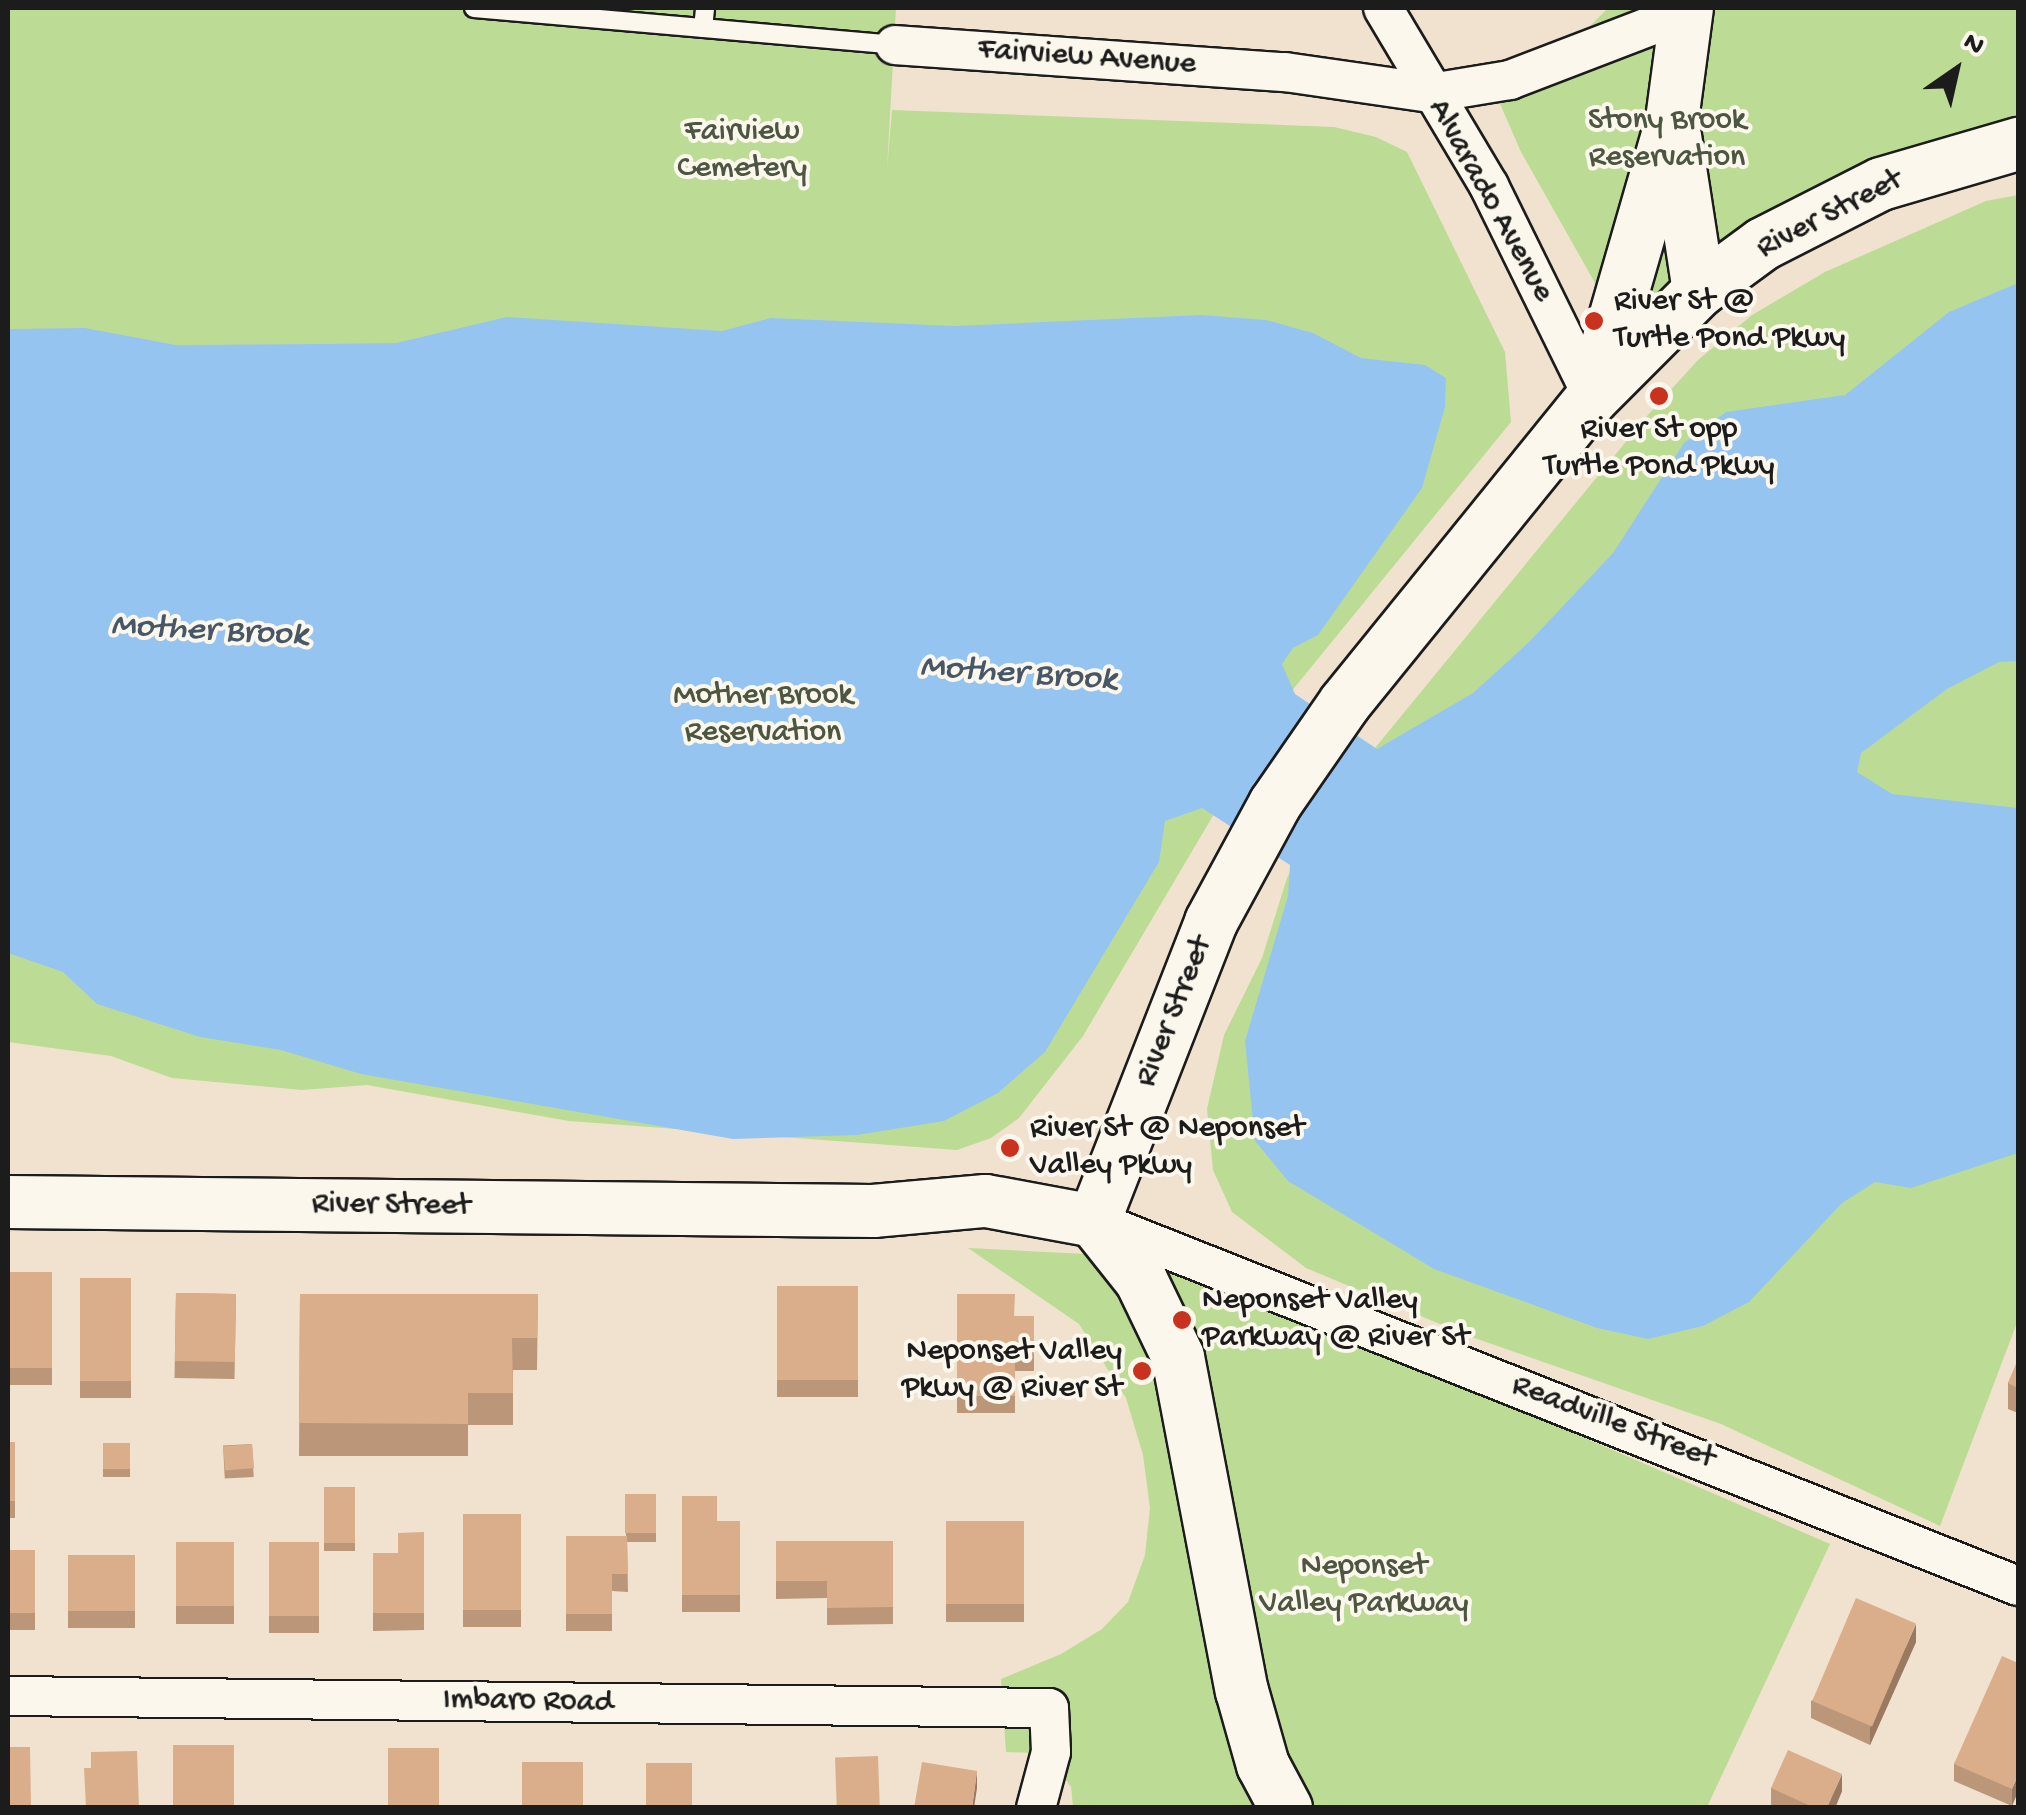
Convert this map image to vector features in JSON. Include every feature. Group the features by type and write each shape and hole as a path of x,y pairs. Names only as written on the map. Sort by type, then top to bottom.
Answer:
{"main road":[{"path":"1593,397 1672,120 1687,10"},
{"path":"1672,120 1699,292"},
{"name":"River Street","path":"8,1202 873,1211 986,1201 1094,1221 1182,991 1243,862 1346,703 1593,397 1699,292 1763,244 1837,204 1943,162 2018,144"},
{"path":"1094,1221 1141,1280 1178,1357 1242,1690 1263,1765 1286,1808"}],"street":[{"name":"Alvarado Avenue","path":"1383,8 1489,186 1593,397"},
{"name":"Fairview Avenue","path":"896,44 1286,72 1432,93 1510,80 1687,10"},
{"name":"Readville Street","path":"1094,1221 2018,1586"},
{"name":"Imbaro Road","path":"8,1696 1050,1708 1052,1752 1036,1808"}],"lane":[{"name":"Fairview Avenue","path":"474,8 896,44"},
{"path":"703,28 705,8"}],"green space":[{"name":"Mother Brook Reservation","path":"8,8 896,8 887,169 892,110 1334,127 1376,137 1407,152 1505,352 1511,422 1273,714 1083,1036 1019,1118 991,1138 957,1150 569,1121 367,1085 302,1090 172,1078 111,1056 8,1042"},
{"name":"Stony Brook Reservation","path":"1608,8 2018,8 2018,116 1815,203 1621,329 1521,152 1484,67 1520,68 1585,31"},
{"path":"2018,195 2018,1320 1940,1526 1721,1424 1466,1335 1306,1268 1232,1212 1213,1170 1207,1109 1224,1035 1262,958 1287,878 1325,809 1647,416 1698,360 1752,315 1825,272 1986,201"},
{"name":"Neponset Valley Parkway","path":"968,1248 1126,1256 1504,1403 1830,1544 1707,1807 1073,1807 1071,1787 1058,1769 1035,1753 1006,1752 1001,1679 1061,1654 1102,1629 1128,1602 1145,1555 1150,1508 1143,1455 1126,1398 1079,1324"}],"water":[{"name":"Mother Brook Reservation","path":"2018,283 2018,661 1999,662 1947,689 1861,753 1857,772 1892,794 2018,808 2018,1153 1911,1188 1875,1182 1842,1203 1749,1302 1703,1326 1648,1339 1597,1328 1434,1269 1288,1181 1255,1141 1245,1041 1288,896 1290,865 1202,808 1165,821 1159,862 1045,1052 998,1093 944,1121 857,1135 733,1139 361,1074 281,1050 200,1037 97,1004 63,972 8,953 8,329 85,328 176,345 326,344 396,343 507,317 722,331 771,318 955,326 1201,315 1266,320 1313,333 1361,358 1425,365 1446,378 1445,407 1422,488 1318,635 1293,648 1282,664 1295,694 1377,749 1473,693 1530,641 1613,553 1684,443 1726,412 1845,395 1949,312"}],"building":[{"path":"8,1272 52,1272 52,1368 8,1368"},
{"path":"80,1278 131,1278 131,1381 80,1381"},
{"path":"777,1286 858,1286 858,1380 777,1380"},
{"path":"176,1293 236,1294 235,1362 175,1361"},
{"path":"300,1294 538,1294 537,1338 512,1338 513,1393 468,1393 468,1424 299,1423"},
{"path":"957,1294 1015,1294 1014,1316 1034,1316 1034,1354 1015,1354 1015,1396 957,1396"},
{"path":"2018,1360 2018,1388 2008,1383"},
{"path":"8,1442 15,1442 15,1501 8,1501"},
{"path":"103,1443 130,1443 130,1469 103,1469"},
{"path":"252,1444 254,1468 225,1470 223,1447"},
{"path":"324,1487 355,1487 355,1543 324,1543"},
{"path":"625,1494 656,1494 656,1533 625,1533"},
{"path":"682,1496 717,1496 717,1521 740,1521 740,1595 682,1595"},
{"path":"463,1514 521,1514 521,1610 463,1610"},
{"path":"946,1521 1024,1521 1024,1604 946,1604"},
{"path":"424,1532 424,1613 373,1613 373,1553 398,1553 398,1533"},
{"path":"566,1536 627,1536 628,1574 612,1574 612,1614 566,1614"},
{"path":"776,1541 893,1541 893,1607 827,1608 827,1581 776,1581"},
{"path":"176,1542 234,1542 234,1606 176,1606"},
{"path":"269,1542 319,1542 319,1616 269,1616"},
{"path":"8,1550 35,1550 35,1613 8,1613"},
{"path":"68,1555 135,1555 135,1611 68,1611"},
{"path":"1856,1598 1916,1623 1872,1726 1812,1701"},
{"path":"2002,1656 2018,1663 2018,1775 2012,1789 1954,1764"},
{"path":"173,1745 234,1745 234,1808 173,1808"},
{"path":"8,1747 30,1747 31,1805 8,1808"},
{"path":"388,1748 439,1748 439,1808 388,1808"},
{"path":"1788,1750 1842,1774 1827,1808 1815,1808 1771,1788"},
{"path":"137,1751 139,1808 86,1808 84,1768 91,1768 91,1752"},
{"path":"878,1756 880,1808 837,1808 835,1758"},
{"path":"522,1762 583,1762 583,1808 522,1808"},
{"path":"922,1762 977,1771 972,1808 914,1808"},
{"path":"646,1763 692,1763 692,1808 646,1808"}],"place":[{"name":"River St @ Turtle Pond Pkwy","path":"1594,321"},
{"name":"River St opp Turtle Pond Pkwy","path":"1659,396"},
{"name":"River St @ Neponset Valley Pkwy","path":"1010,1148"},
{"name":"Neponset Valley Parkway @ River St","path":"1182,1320"},
{"name":"Neponset Valley Pkwy @ River St","path":"1142,1371"}],"park label":[{"name":"Fairview Cemetery","path":"742,152"}],"water label":[{"name":"Mother Brook","path":"209,632"},
{"name":"Mother Brook","path":"1018,675"}]}
